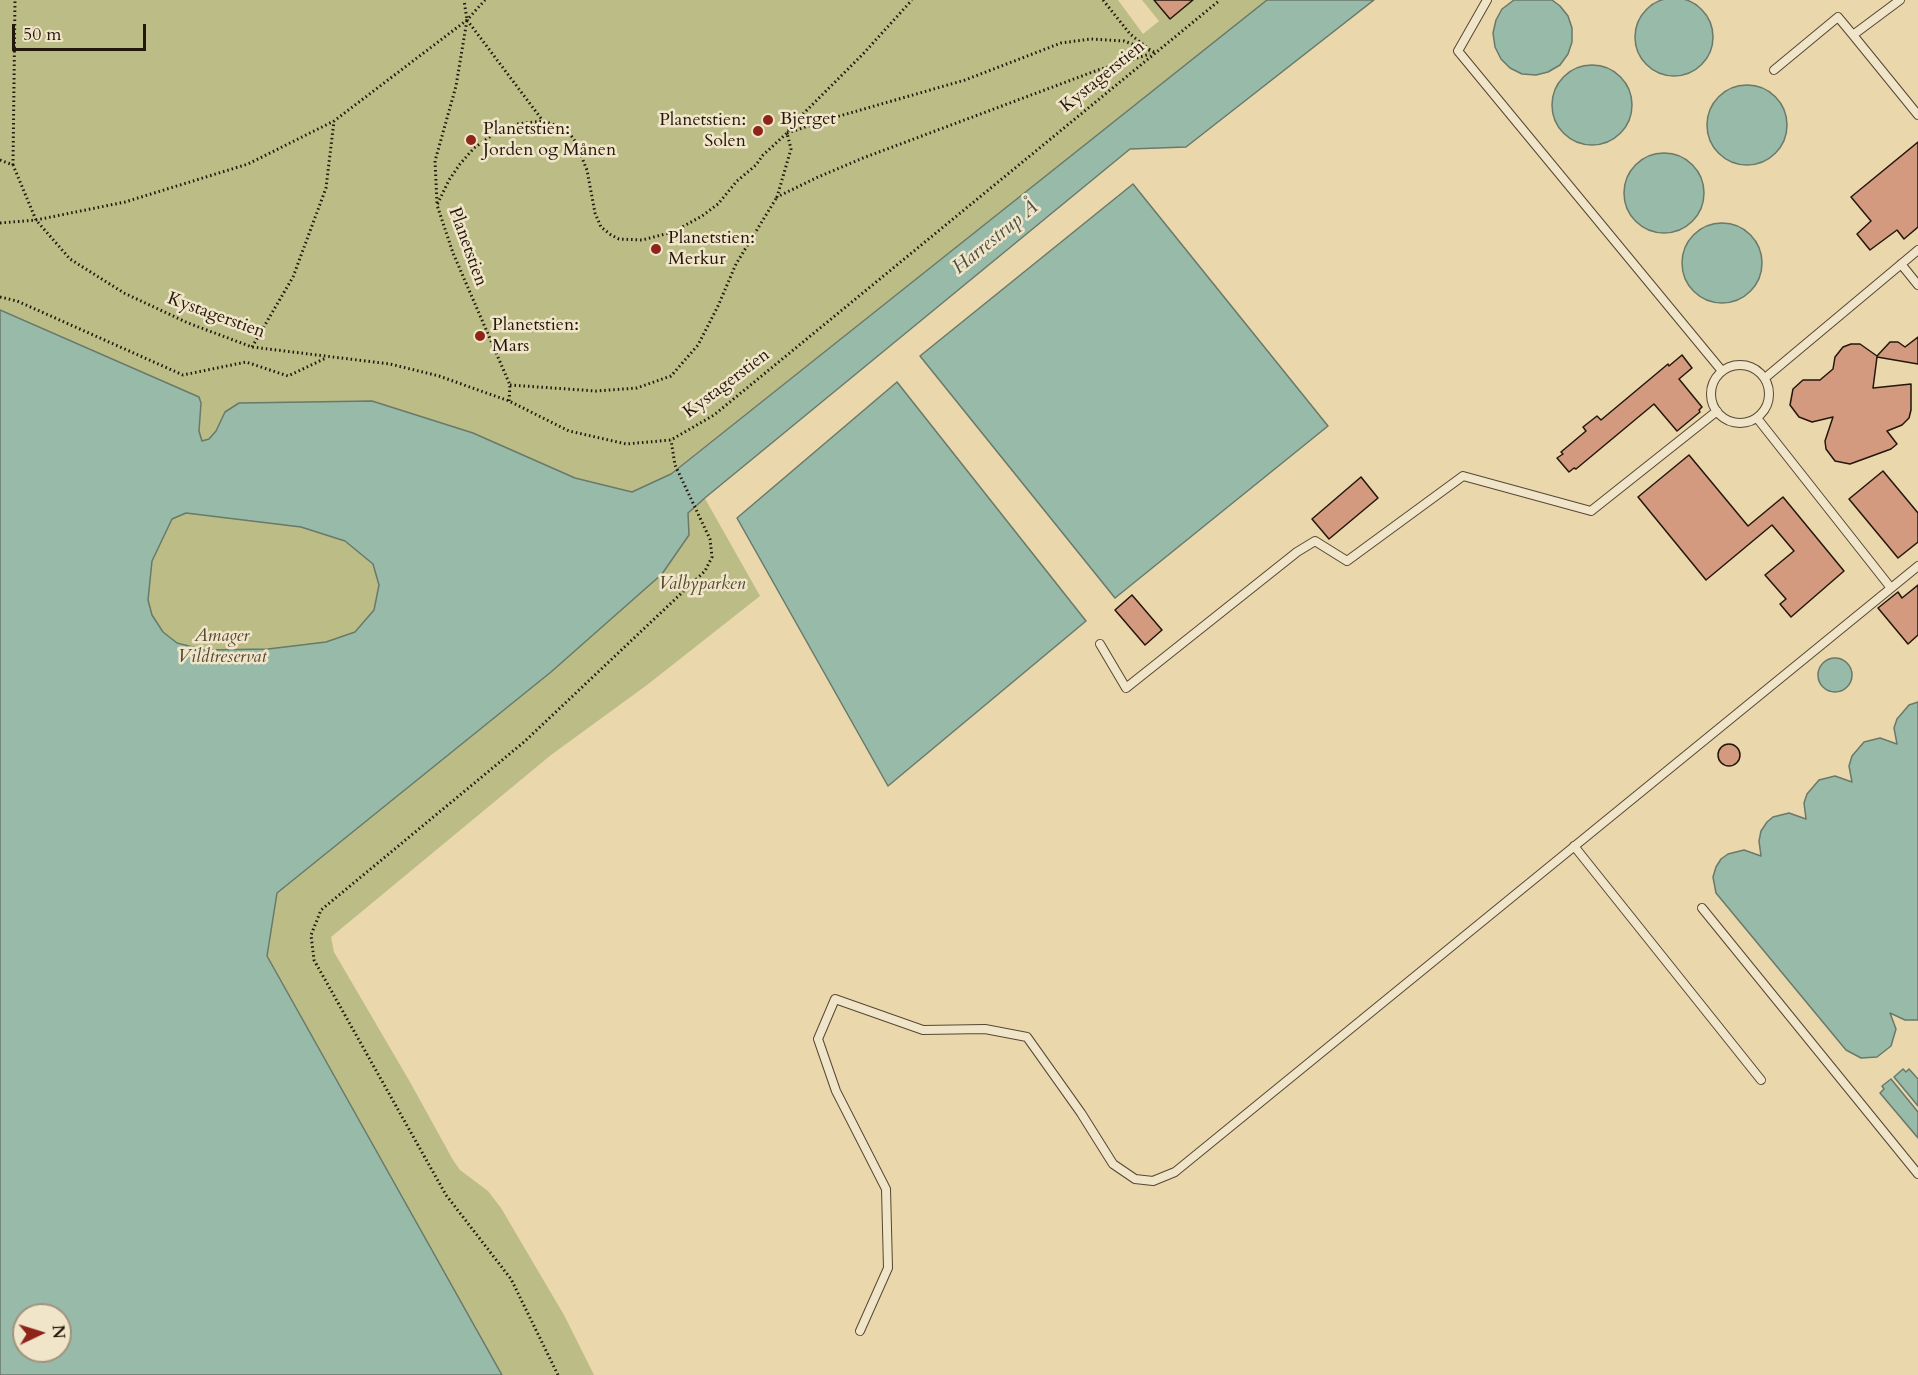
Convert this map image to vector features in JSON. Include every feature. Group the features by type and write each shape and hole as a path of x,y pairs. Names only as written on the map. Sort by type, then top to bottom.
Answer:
{"lane":[{"path":"1487,0 1458,51 1722,370"},
{"path":"1853,35 1900,0"},
{"path":"1774,70 1838,17 1918,115"},
{"path":"1765,378 1918,250"},
{"path":"1902,264 1918,285"},
{"path":"1741,364 1759,371 1765,378 1769,386 1768,404 1757,418 1741,423 1732,422 1717,411 1711,394 1712,386 1722,370 1741,364"},
{"path":"1100,644 1126,688 1297,552 1315,541 1347,561 1463,476 1591,511 1717,411"},
{"path":"1757,418 1891,588"},
{"path":"860,1331 888,1268 886,1189 836,1091 818,1039 834,999 923,1030 985,1029 1027,1038 1081,1113 1113,1164 1135,1179 1153,1181 1175,1172 1918,566"},
{"path":"1574,846 1761,1080"},
{"path":"1702,908 1918,1174"}],"path":[{"path":"0,160 13,165 15,0"},
{"path":"437,205 435,161 456,86 466,20 464,0"},
{"path":"0,223 36,220 125,202 248,164 334,121 466,20 485,0"},
{"path":"466,20 543,121 558,126 570,134 575,141 587,170 594,213 602,227 620,239 642,240 673,232 718,204 737,181 787,133 912,0"},
{"path":"1103,0 1130,34 1154,52"},
{"name":"Kystagerstien","path":"13,165 36,220 70,259 124,293 188,323 252,347 390,364 439,376 509,401 569,431 626,444 671,440 714,415 1220,0"},
{"path":"787,133 965,80 1061,44 1091,39 1124,41 1154,52"},
{"path":"777,197 863,158 1098,70 1154,52"},
{"path":"252,347 293,277 326,188 334,121"},
{"name":"Planetstien","path":"509,401 510,385 453,253 437,205 449,180 474,148 504,129 517,124 543,121"},
{"path":"510,385 596,391 637,388 671,376 698,345 736,264 777,197 791,149 787,133"},
{"path":"0,297 17,301 183,375 246,362 288,376 328,358"},
{"path":"558,1375 511,1279 446,1195 417,1144 314,960 311,935 321,910 524,742 705,571 712,557 710,539 675,465 671,440"}],"green space":[{"name":"Valbyparken","path":"0,0 1118,0 1143,34 1159,21 1142,0 1267,0 666,477 295,879 510,703 703,495 760,596 647,685 551,755 331,937 334,952 453,1160 460,1170 488,1191 501,1208 564,1315 594,1375 0,1375 8,314 0,310"}],"water":[{"path":"1666,-2 1682,-2 1696,4 1707,15 1713,29 1713,45 1707,59 1696,70 1682,76 1666,76 1652,70 1641,59 1635,45 1635,29 1641,15 1652,4"},
{"name":"Amager Vildtreservat","path":"1267,0 1374,0 1186,147 1130,149 706,497 688,513 689,535 662,574 551,672 277,893 267,956 502,1375 0,1375 0,310 199,397 201,403 199,431 202,441 209,439 216,431 225,412 239,403 372,401 473,433 575,478 632,492 671,474","holes":["186,513 301,527 345,541 373,564 379,585 374,610 355,632 326,642 268,649 205,650 177,643 163,632 152,615 148,600 152,561 172,519"]},
{"path":"1514,0 1552,0 1568,16 1572,28 1572,42 1568,54 1560,65 1548,72 1536,75 1522,74 1510,68 1501,59 1495,47 1493,33 1502,9"},
{"path":"1592,65 1607,68 1620,77 1629,90 1632,105 1629,120 1620,133 1607,142 1592,145 1577,142 1564,133 1555,120 1552,105 1555,90 1564,77 1577,68"},
{"path":"1747,85 1762,88 1775,97 1784,110 1787,125 1784,140 1775,153 1762,162 1747,165 1732,162 1719,153 1710,140 1707,125 1710,110 1719,97 1732,88"},
{"path":"1664,153 1679,156 1692,165 1701,178 1704,193 1701,208 1692,221 1679,230 1664,233 1649,230 1636,221 1627,208 1624,193 1627,178 1636,165 1649,156"},
{"path":"1133,184 1328,426 1115,598 920,356"},
{"path":"1722,223 1737,226 1750,235 1759,248 1762,263 1759,278 1750,291 1737,300 1722,303 1707,300 1694,291 1685,278 1682,263 1685,248 1694,235 1707,226"},
{"path":"897,382 1086,621 888,786 737,518"},
{"path":"1835,658 1847,663 1852,675 1847,687 1835,692 1823,687 1818,675 1823,663"},
{"path":"1918,702 1918,1020 1905,1020 1890,1013 1896,1029 1891,1046 1877,1057 1861,1058 1846,1050 1716,893 1713,877 1721,859 1728,854 1744,850 1761,856 1759,841 1761,831 1773,817 1789,813 1806,819 1804,803 1807,794 1819,780 1835,776 1852,782 1849,766 1852,756 1864,742 1880,738 1897,744 1894,728 1897,719 1909,705"},
{"path":"1903,1069 1906,1072 1909,1069 1918,1079 1918,1106 1894,1077"},
{"path":"1891,1079 1918,1112 1918,1138 1880,1093 1884,1089 1882,1086"}],"building":[{"path":"1154,0 1193,0 1170,19"},
{"path":"1918,142 1918,227 1904,239 1897,230 1870,250 1857,234 1871,221 1851,197"},
{"path":"1918,337 1918,364 1877,357 1873,388 1911,384 1909,418 1902,425 1887,431 1897,444 1891,449 1850,464 1835,461 1826,449 1825,441 1833,417 1812,422 1799,417 1790,405 1793,389 1803,380 1820,380 1833,369 1835,357 1843,347 1860,344 1877,356 1890,342 1898,342 1905,347"},
{"path":"1682,355 1692,368 1679,379 1702,407 1700,412 1677,431 1654,404 1576,469 1569,472 1557,458 1586,431 1583,427 1597,416 1601,420"},
{"path":"1689,455 1748,526 1783,497 1844,571 1791,617 1780,604 1786,599 1765,575 1794,551 1772,525 1706,580 1638,497"},
{"path":"1883,471 1918,513 1918,542 1898,558 1849,499"},
{"path":"1361,477 1378,498 1329,539 1312,519"},
{"path":"1918,585 1918,635 1908,644 1878,608 1898,592 1902,598"},
{"path":"1132,595 1162,630 1145,645 1115,610"},
{"path":"1729,744 1737,747 1740,755 1737,763 1729,766 1721,763 1718,755 1721,747"}],"place":[{"name":"Bjerget","path":"768,120"},
{"name":"Planetstien: Solen","path":"758,131"},
{"name":"Planetstien: Jorden og Månen","path":"471,140"},
{"name":"Planetstien: Merkur","path":"656,249"},
{"name":"Planetstien: Mars","path":"480,336"}],"water label":[{"name":"Harrestrup Å","path":"996,238"}]}
